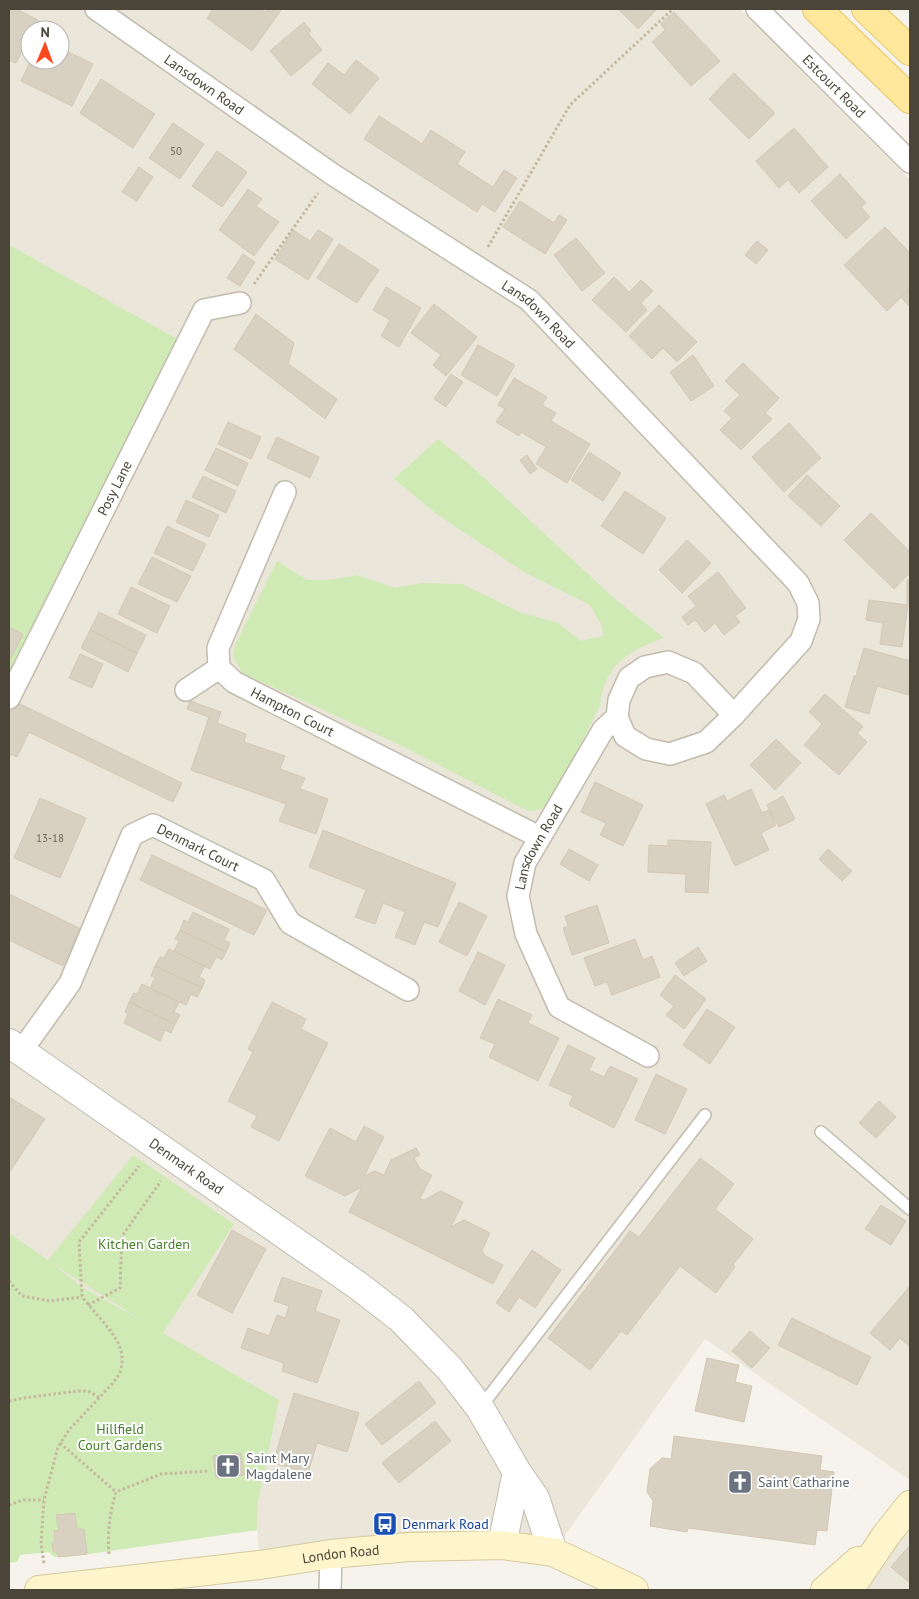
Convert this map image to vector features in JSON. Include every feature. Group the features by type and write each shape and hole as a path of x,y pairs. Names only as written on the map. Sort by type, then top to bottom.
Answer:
{"main road":[{"path":"817,9 910,100"},
{"path":"866,9 910,51"},
{"path":"849,1590 887,1534 910,1505"},
{"path":"826,1590 887,1534"},
{"name":"London Road","path":"39,1590 260,1565 331,1554 409,1548 502,1545 554,1552 634,1590"}],"street":[{"name":"Lansdown Road","path":"96,9 332,174 529,300 798,583 808,602 809,611 809,619 801,641 734,715 706,742 670,754 646,749 625,736 617,718 603,730 525,863 518,896 526,934 560,1006 648,1056"},
{"name":"Estcourt Road","path":"757,9 910,162"},
{"name":"Posy Lane","path":"9,698 204,310 240,302"},
{"path":"186,690 219,668 218,648 285,492"},
{"path":"617,718 619,700 629,678 645,667 668,662 694,673 734,715"},
{"name":"Hampton Court","path":"219,668 234,682 539,837"},
{"name":"Denmark Court","path":"14,1048 70,982 132,835 153,825 264,880 290,923 408,990"},
{"name":"Denmark Road","path":"14,1048 360,1287 401,1319 449,1368 480,1408 517,1472 535,1498 554,1552"},
{"path":"502,1545 517,1472"},
{"path":"330,1590 331,1554"}],"lane":[{"path":"480,1408 705,1115"},
{"path":"821,1132 910,1209"}],"path":[{"path":"489,246 570,106 673,9"},
{"path":"240,302 318,194"},
{"path":"44,1563 41,1544 41,1520 44,1500 60,1443 69,1430 100,1398 120,1373 122,1355 119,1344 110,1330 82,1297 79,1242 166,1153"},
{"path":"88,1305 120,1288 122,1236 166,1153"},
{"path":"9,1282 22,1296 50,1301 82,1297"},
{"path":"9,1401 77,1391 88,1391 100,1398"},
{"path":"60,1443 116,1492"},
{"path":"116,1492 161,1474 209,1471"},
{"path":"110,1557 108,1536 110,1512 116,1492"},
{"path":"9,1505 23,1500 44,1500"}],"shaded area":[{"path":"9,9 740,9 910,180 910,1480 705,1339 553,1552 260,1565 257,1530 258,1502 278,1400 82,1287 9,1236"},
{"path":"910,1505 910,1590 849,1590"}],"green space":[{"path":"9,245 186,344 19,677 9,672"},
{"path":"438,439 469,464 615,599 664,638 629,654 613,670 602,692 600,706 555,795 541,809 528,811 402,746 242,673 233,655 235,645 277,561 307,580 328,580 357,575 395,588 422,583 462,584 522,613 558,623 581,641 603,636 602,626 590,605 524,572 438,515 394,479"},
{"name":"Hillfield Court Gardens","path":"133,1155 234,1224 163,1333 279,1400 258,1502 257,1530 68,1557 54,1557 49,1552 20,1555 17,1562 9,1563 9,1233 48,1260","holes":["53,1264 142,1320 82,1287"]}],"building":[{"path":"9,9 16,9 38,20 20,20 20,55 16,63 9,60"},
{"path":"213,9 260,9 265,12 268,9 281,10 252,51 207,18"},
{"path":"618,9 657,9 638,29"},
{"path":"674,12 720,61 691,86 652,42 665,30 661,24"},
{"path":"304,22 311,31 308,33 322,50 291,76 270,51"},
{"path":"70,53 93,64 72,106 21,81 26,70 70,70"},
{"path":"356,60 379,78 350,114 312,84 328,63 344,75"},
{"path":"734,73 775,113 749,139 709,99"},
{"path":"101,79 155,114 133,148 80,113"},
{"path":"379,116 422,144 431,130 465,152 457,164 493,187 504,170 517,178 495,212 482,204 477,212 364,139"},
{"path":"173,123 204,144 180,179 149,158"},
{"path":"794,128 828,167 799,193 788,180 779,188 756,161"},
{"path":"217,151 247,172 222,207 192,186"},
{"path":"139,167 153,177 137,201 122,192"},
{"path":"840,174 866,203 861,207 870,217 846,239 811,201"},
{"path":"248,189 262,199 256,206 279,222 254,256 219,230"},
{"path":"520,201 554,223 559,215 567,220 545,254 503,227"},
{"path":"885,227 910,253 910,288 887,311 844,265"},
{"path":"293,230 310,241 318,230 333,239 308,280 275,259"},
{"path":"576,238 605,273 582,291 554,255"},
{"path":"757,241 768,250 756,264 745,255"},
{"path":"339,244 379,270 357,303 317,278"},
{"path":"243,254 255,262 240,286 227,278"},
{"path":"614,277 629,292 641,280 653,291 641,303 647,310 626,332 592,300"},
{"path":"386,287 421,308 399,347 381,336 390,320 373,310"},
{"path":"910,288 910,307 901,297"},
{"path":"434,304 477,337 446,376 433,365 441,355 411,333"},
{"path":"659,305 697,342 677,362 663,348 652,359 629,336"},
{"path":"256,314 294,343 288,364 337,399 325,419 234,349"},
{"path":"478,345 515,365 497,396 461,375"},
{"path":"693,355 714,386 691,401 670,372"},
{"path":"743,363 779,398 765,413 772,419 741,450 720,430 732,418 724,411 740,395 725,381"},
{"path":"451,374 463,382 446,407 434,399"},
{"path":"514,378 547,397 542,405 556,413 551,421 590,444 567,483 536,464 546,447 521,432 519,436 496,422 505,409 498,405"},
{"path":"228,422 261,437 251,459 218,444"},
{"path":"789,423 821,458 784,492 752,457"},
{"path":"277,437 319,457 310,478 267,458"},
{"path":"216,448 248,463 238,486 205,470"},
{"path":"589,452 621,473 603,501 571,480"},
{"path":"527,455 537,469 530,474 520,460"},
{"path":"807,475 840,506 821,526 788,496"},
{"path":"203,476 236,491 226,513 192,497"},
{"path":"625,491 666,518 643,554 601,526"},
{"path":"186,500 219,515 209,537 176,522"},
{"path":"871,513 910,552 910,573 894,589 844,540"},
{"path":"167,526 206,544 193,571 154,553"},
{"path":"687,540 711,563 682,593 659,570"},
{"path":"152,557 191,576 177,602 138,584"},
{"path":"718,572 746,608 735,616 740,622 724,635 715,623 705,632 695,620 688,625 682,617 696,606 688,596"},
{"path":"907,580 910,580 910,604 907,604"},
{"path":"131,587 170,606 157,633 118,614"},
{"path":"869,600 908,605 902,647 880,644 883,623 866,620"},
{"path":"99,612 146,635 137,653 90,630"},
{"path":"9,627 23,634 11,658 9,657"},
{"path":"90,630 137,653 128,672 81,648"},
{"path":"864,648 910,661 909,695 877,686 869,714 845,707"},
{"path":"80,654 103,664 92,688 69,678"},
{"path":"825,694 863,727 857,733 867,742 839,775 804,745 822,724 809,712"},
{"path":"12,700 182,783 173,802 29,732 17,757 11,754 9,758 9,707"},
{"path":"190,701 221,712 217,723 246,734 244,742 285,756 280,769 305,778 300,789 328,799 316,834 279,821 286,804 191,770 209,717 187,709"},
{"path":"776,739 801,763 775,790 750,765"},
{"path":"595,782 643,805 623,846 600,835 606,823 581,812"},
{"path":"751,789 762,813 769,810 776,825 761,833 769,850 735,866 706,804 724,795 727,801"},
{"path":"783,796 795,819 779,827 767,805"},
{"path":"40,798 86,818 60,878 14,858"},
{"path":"323,830 456,883 438,927 424,922 415,945 395,937 405,912 383,903 375,924 355,917 366,890 309,867"},
{"path":"668,840 711,842 708,893 685,892 686,874 648,872 649,845 668,846"},
{"path":"569,849 598,865 589,881 560,864"},
{"path":"828,849 852,871 842,881 819,859"},
{"path":"152,855 267,910 254,935 140,880"},
{"path":"9,894 81,929 63,966 9,940"},
{"path":"459,902 487,916 467,956 439,942"},
{"path":"597,905 609,943 572,955 563,928 568,926 565,916"},
{"path":"193,912 229,929 224,940 230,943 226,952 180,930 184,920 188,922"},
{"path":"180,930 226,952 222,960 216,957 210,969 174,951 179,941 175,939"},
{"path":"635,939 643,960 652,956 660,977 612,995 607,982 595,986 584,958"},
{"path":"698,947 707,961 684,976 675,963"},
{"path":"169,949 205,966 199,977 205,980 202,988 155,966 160,957 164,958"},
{"path":"478,952 505,965 485,1005 459,991"},
{"path":"155,966 202,988 197,997 191,994 186,1005 150,988 155,978 151,976"},
{"path":"675,975 706,999 684,1029 666,1015 674,1006 660,995"},
{"path":"142,984 179,1002 174,1012 180,1015 175,1024 129,1002 134,993 137,994"},
{"path":"498,999 532,1015 528,1023 559,1038 538,1081 489,1057 495,1044 480,1038"},
{"path":"129,1002 175,1024 171,1033 165,1030 160,1041 124,1023 128,1014 125,1012"},
{"path":"272,1002 306,1019 301,1029 328,1043 279,1141 251,1127 257,1116 228,1101 253,1052 248,1049"},
{"path":"707,1009 735,1027 710,1064 683,1045"},
{"path":"568,1045 595,1058 589,1070 604,1077 610,1066 638,1079 614,1128 569,1105 573,1096 549,1085"},
{"path":"656,1074 687,1089 665,1134 635,1120"},
{"path":"9,1097 45,1119 9,1173"},
{"path":"879,1101 896,1117 876,1138 859,1123"},
{"path":"364,1126 384,1137 364,1176 375,1171 384,1175 391,1160 416,1148 420,1155 414,1158 420,1169 432,1175 420,1198 424,1200 441,1191 463,1202 451,1227 464,1220 490,1233 482,1250 485,1256 503,1265 493,1284 349,1212 362,1187 345,1196 305,1176 330,1128 356,1142"},
{"path":"700,1158 734,1184 715,1209 753,1239 733,1265 735,1267 716,1293 680,1266 627,1335 621,1331 590,1370 548,1338 630,1231 639,1237"},
{"path":"881,1205 906,1221 891,1245 865,1229"},
{"path":"232,1230 266,1249 232,1313 197,1295"},
{"path":"532,1250 561,1270 535,1308 519,1297 509,1312 496,1303"},
{"path":"282,1277 322,1291 315,1311 340,1320 317,1383 282,1371 284,1363 241,1348 248,1328 269,1336 277,1315 285,1318 289,1306 274,1301"},
{"path":"910,1286 910,1347 900,1338 890,1350 870,1333"},
{"path":"792,1318 871,1357 857,1385 778,1345"},
{"path":"750,1331 770,1348 752,1368 732,1351"},
{"path":"707,1358 739,1365 735,1382 752,1386 744,1422 695,1411"},
{"path":"419,1381 436,1403 382,1445 365,1424"},
{"path":"294,1393 359,1413 347,1452 317,1443 308,1473 273,1463"},
{"path":"435,1421 451,1441 399,1483 382,1463"},
{"name":"Saint Catharine","path":"674,1436 822,1456 820,1470 834,1472 827,1531 817,1530 815,1545 688,1528 687,1532 650,1526 653,1501 647,1492 650,1469 662,1458 671,1459"},
{"name":"Saint Mary Magdalene","path":"241,1453 244,1475 216,1478 213,1456"},
{"path":"75,1513 77,1529 84,1529 87,1554 58,1557 58,1554 53,1551 52,1544 55,1540 54,1531 59,1530 56,1515"},
{"path":"910,1545 910,1583 891,1567"}],"place":[{"name":"Saint Mary Magdalene","path":"228,1466"},
{"name":"Saint Catharine","path":"740,1482"},
{"name":"Denmark Road","path":"385,1524"}],"park label":[{"name":"Kitchen Garden","path":"144,1244"}]}
